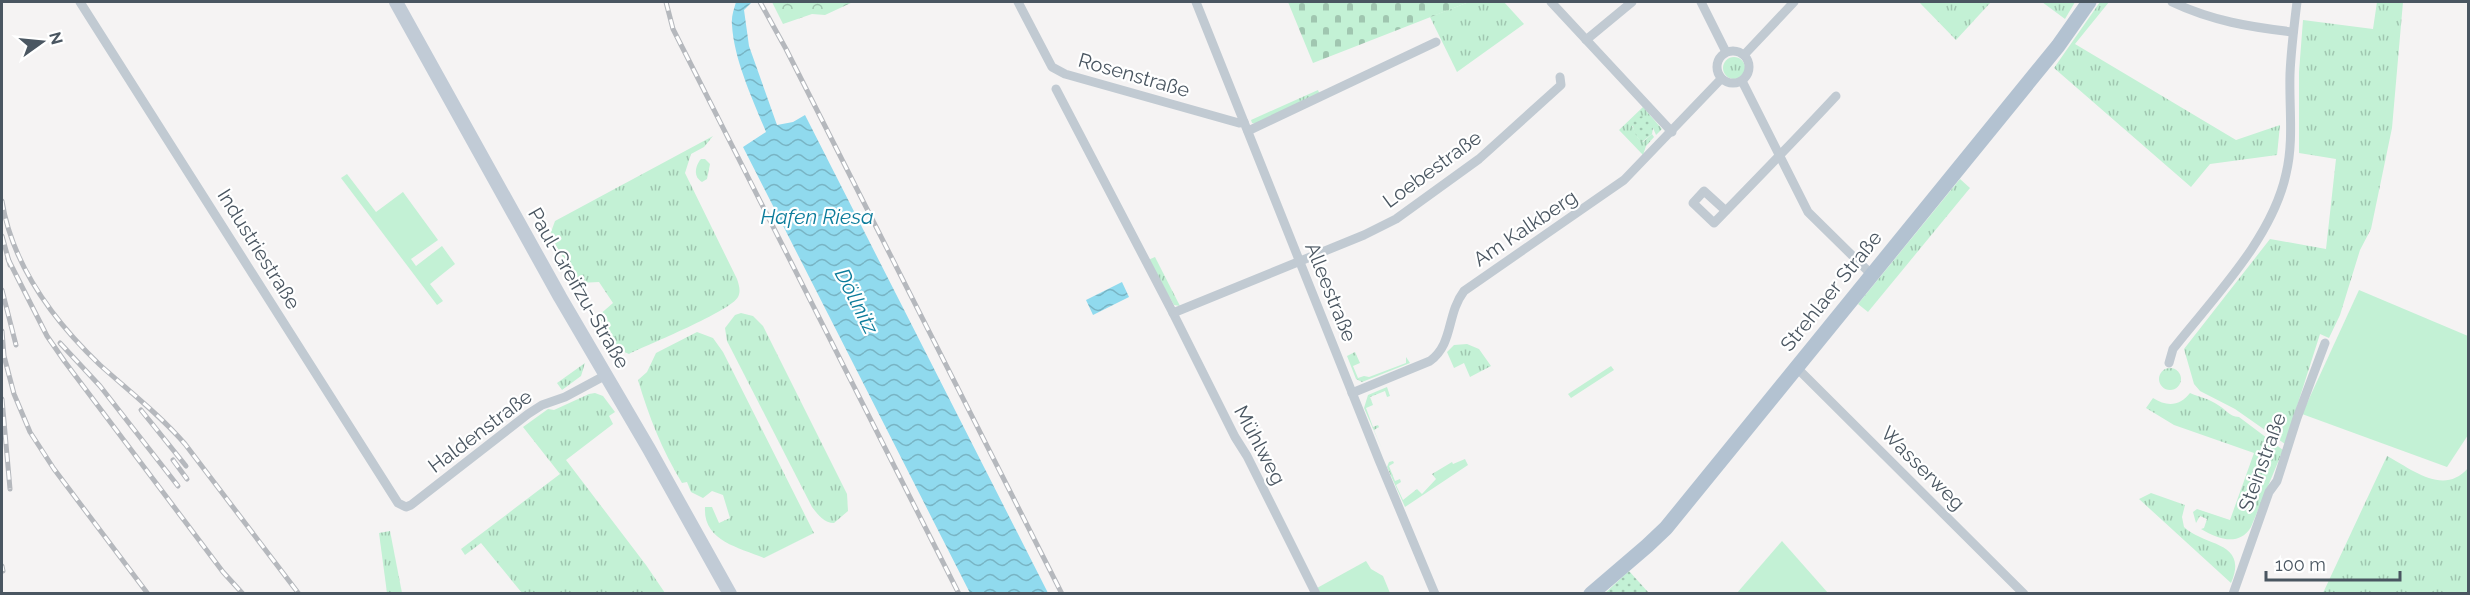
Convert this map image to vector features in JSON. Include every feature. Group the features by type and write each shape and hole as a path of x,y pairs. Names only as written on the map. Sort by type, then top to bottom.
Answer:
{"main road":[{"name":"Paul-Greifzu-Straße","path":"396,2 560,297 730,594"},
{"name":"Strehlaer Straße","path":"1591,594 1666,528 2058,46 2089,2"}],"street":[{"name":"Industriestraße","path":"80,2 398,503 406,507 411,505"},
{"name":"Rosenstraße","path":"1018,2 1052,67 1065,74 1239,123 1246,127"},
{"name":"Alleestraße","path":"1197,2 1352,393 1436,594"},
{"path":"1551,2 1672,132"},
{"path":"1586,40 1632,2"},
{"path":"1701,2 1726,52"},
{"path":"1744,55 1794,2"},
{"path":"2172,2 2193,12 2226,22 2293,32"},
{"path":"2169,363 2173,350 2257,238 2281,192 2292,132 2290,75 2297,2"},
{"path":"1246,127 1436,42"},
{"path":"1734,51 1744,55 1749,68 1742,81 1731,83 1721,79 1716,66 1719,57 1726,52 1734,51"},
{"name":"Loebestraße","path":"1300,261 1364,235 1406,213 1454,179 1502,140 1561,85 1560,77"},
{"name":"Am Kalkberg","path":"1352,393 1430,361 1438,355 1445,343 1455,303 1464,291 1617,186 1672,132 1721,79"},
{"path":"1742,81 1808,212 1872,275"},
{"name":"Mühlweg","path":"1056,89 1316,594"},
{"path":"1726,211 1836,96"},
{"path":"1173,313 1300,261"},
{"name":"Steinstraße","path":"2234,594 2269,492 2277,481 2297,418 2325,343"},
{"name":"Wasserweg","path":"1797,367 2024,594"},
{"name":"Haldenstraße","path":"411,505 535,410 606,375"}],"green space":[{"path":"772,2 853,2 825,15 812,14 783,24"},
{"path":"1288,2 1469,2 1313,63"},
{"path":"1469,2 1504,2 1524,24 1457,72 1430,17"},
{"path":"1919,2 1991,2 1956,40"},
{"path":"2042,2 2075,2 2065,19"},
{"path":"2100,2 2109,2 2075,44 2236,140 2280,125 2277,155 2210,164 2191,187 2054,68"},
{"path":"2377,2 2403,2 2392,128 2371,229 2360,250 2340,315 2329,338 2320,334 2285,444 2235,409 2200,391 2194,384 2184,349 2270,239 2326,249 2336,159 2299,153 2299,72 2303,20 2373,29"},
{"path":"1734,57 1742,60 1745,68 1742,76 1734,79 1726,76 1723,68 1726,60"},
{"path":"1318,90 1320,95 1256,124 1252,123 1251,120"},
{"path":"1643,107 1662,129 1656,135 1653,128 1632,126 1638,138 1643,142 1652,134 1654,137 1646,146 1643,155 1619,130"},
{"path":"1644,116 1653,128 1652,134 1642,142 1635,133 1633,121"},
{"path":"713,136 704,147 691,154 685,173 737,279 739,295 721,311 629,354 615,348 598,316 613,303 599,282 579,283 556,246 551,232 555,221"},
{"path":"701,159 705,159 710,164 707,179 702,182 697,177 696,171"},
{"path":"347,174 376,212 403,192 438,240 411,259 416,266 442,246 455,264 430,284 443,301 437,305 341,178"},
{"path":"1960,179 1970,188 1868,312 1858,304"},
{"path":"1155,257 1180,306 1174,305 1148,260"},
{"path":"2359,290 2468,336 2468,435 2447,467 2302,414"},
{"path":"741,313 753,316 763,326 847,494 848,511 834,523 824,520 812,507 727,341 725,328 735,315"},
{"path":"697,332 713,338 723,352 814,533 764,558 724,541 710,528 706,519 705,507 712,507 719,523 730,518 723,495 712,491 703,498 691,492 687,482 682,483 657,433 638,380 647,372 656,353"},
{"path":"1467,344 1479,349 1491,366 1470,377 1464,363 1454,368 1447,352 1454,345"},
{"path":"1355,352 1360,363 1353,366 1358,378 1369,377 1406,363 1406,357 1410,363 1362,382 1356,379 1347,356"},
{"path":"585,363 581,376 562,390 557,383"},
{"path":"1611,366 1614,370 1571,398 1568,394"},
{"path":"2170,368 2178,371 2181,379 2178,387 2170,390 2162,387 2159,379 2162,371"},
{"path":"1387,387 1390,396 1387,397 1385,391 1370,397 1373,405 1366,408 1373,427 1378,425 1379,427 1374,430 1382,449 1364,408 1368,395"},
{"path":"595,393 603,396 615,412 609,416 613,424 566,460 665,593 522,593 481,543 465,555 461,549 560,474 523,427 548,409 554,410"},
{"path":"2190,393 2212,401 2230,414 2239,417 2283,450 2251,527 2241,537 2228,539 2208,533 2201,529 2204,528 2207,519 2200,516 2196,523 2193,512 2197,509 2230,520 2254,453 2174,425 2146,408 2153,398 2163,403 2173,404 2182,401"},
{"path":"2387,456 2428,478 2439,480 2449,480 2459,476 2468,468 2468,593 2323,593"},
{"path":"1465,459 1468,465 1405,507 1387,467 1389,462 1393,461 1394,463 1389,466 1395,481 1400,479 1401,482 1396,485 1403,500 1417,489 1422,494 1436,479 1432,474 1452,462 1453,464"},
{"path":"2151,493 2185,505 2182,517 2184,527 2230,552 2234,559 2235,569 2231,583 2139,499"},
{"path":"390,531 402,593 387,593 379,533"},
{"path":"1782,541 1828,593 1737,593"},
{"path":"1366,561 1371,569 1383,576 1390,593 1320,593 1317,588"},
{"path":"1629,571 1648,592 1604,594"}],"water":[{"name":"Hafen Riesa","path":"736,2 752,2 744,10 749,46 777,125 793,122 805,115 1048,593 970,593 743,147 766,132 736,52 732,22"},
{"path":"1122,282 1129,297 1093,315 1086,300"}],"railway":[{"path":"666,2 673,29 959,594"},
{"path":"760,2 786,49 1062,594"},
{"path":"2,201 15,248 38,291 52,311 83,348 155,413 185,444 299,594"},
{"path":"2,236 10,265"},
{"path":"8,259 47,336 65,362 223,572 243,594"},
{"path":"2,290 16,345"},
{"path":"2,331 4,356 14,394 30,432 54,469 148,594"},
{"path":"60,343 100,386 178,486"},
{"path":"2,399 10,489"},
{"path":"141,410 186,466"},
{"path":"173,460 187,479"},
{"path":"2,566 3,571"}],"water label":[{"name":"Döllnitz","path":"857,301"}]}
